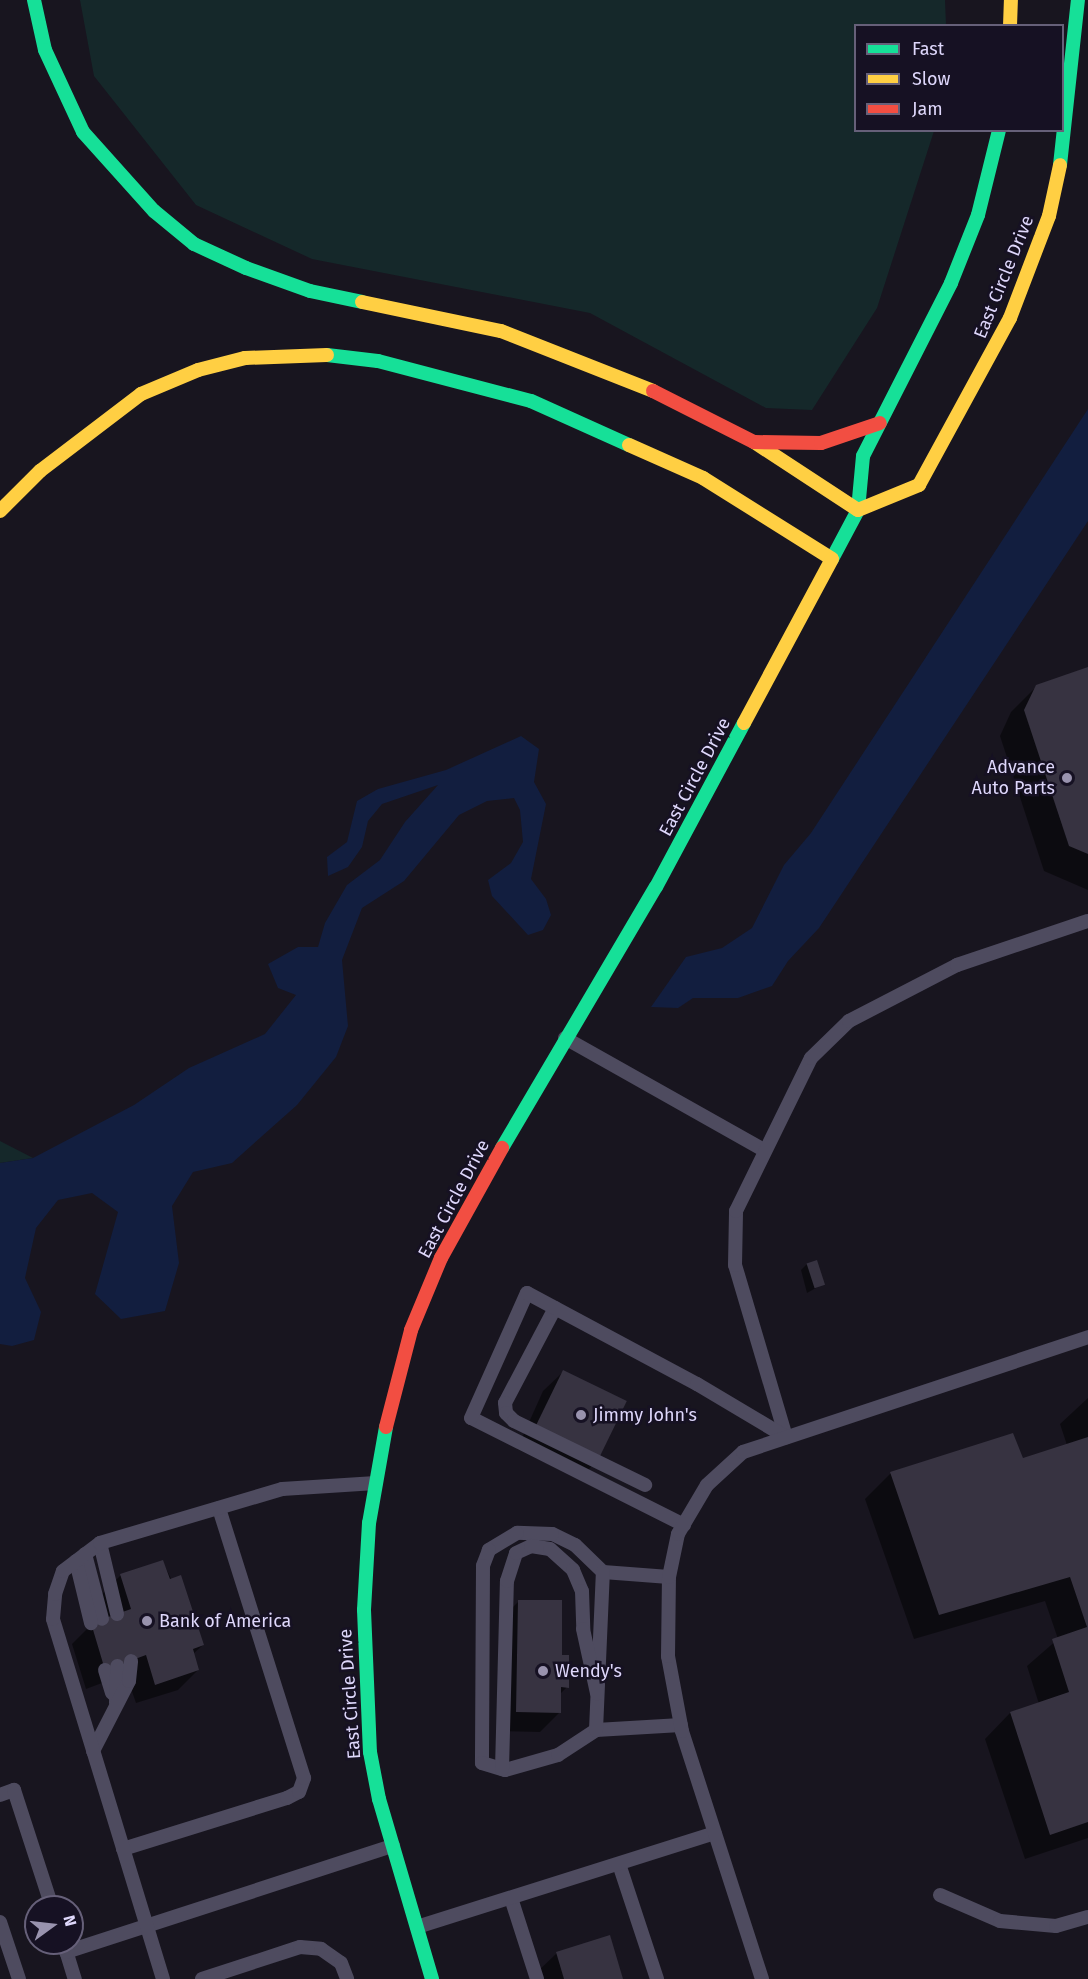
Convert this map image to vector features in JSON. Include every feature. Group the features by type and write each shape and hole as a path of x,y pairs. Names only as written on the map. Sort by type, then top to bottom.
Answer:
{"main road":[{"path":"34,0 45,50 83,132 154,211 194,244 246,268 310,291 501,331 666,396 754,442 858,510"},
{"path":"1010,24 1011,0"},
{"name":"East Circle Drive","path":"858,510 920,485 1011,318 1049,216 1062,156 1078,0"},
{"name":"East Circle Drive","path":"432,1979 393,1846 370,1752 364,1669 368,1534 391,1402 408,1340 441,1258 565,1038 656,887 858,510 863,456 951,283 978,215 999,132"},
{"path":"0,511 40,471 141,394 198,370 245,358 308,353 378,361 531,401 703,478 832,559"},
{"path":"754,442 820,442 880,423"}],"lane":[{"path":"786,1437 735,1264 736,1210 811,1058 849,1021 957,965 1088,921"},
{"path":"565,1038 764,1150"},
{"path":"684,1525 471,1418 527,1293 697,1384 786,1437"},
{"path":"555,1308 505,1403 506,1413 514,1421 645,1485"},
{"path":"762,1979 681,1725 668,1656 669,1577 684,1525 707,1485 743,1452 1088,1337"},
{"path":"163,1979 53,1619 55,1593 63,1571 100,1543 282,1489 376,1483"},
{"path":"123,1849 287,1798 299,1792 304,1778 219,1508"},
{"path":"669,1577 603,1572 575,1545 552,1534 517,1533 489,1550 483,1566 482,1763 502,1769 558,1755 596,1730 681,1725"},
{"path":"100,1543 117,1614"},
{"path":"502,1769 507,1581 516,1553 531,1546 550,1549 573,1570 582,1591 583,1629 597,1693"},
{"path":"81,1557 97,1621"},
{"path":"596,1730 603,1572"},
{"path":"93,1751 129,1681 131,1661"},
{"path":"111,1668 116,1707"},
{"path":"0,1795 14,1790 48,1895"},
{"path":"417,1927 715,1833"},
{"path":"84,1942 146,1926 393,1846"},
{"path":"619,1864 657,1979"},
{"path":"940,1895 1000,1921 1056,1926 1088,1917"},
{"path":"511,1898 537,1979"},
{"path":"0,1922 19,1979"},
{"path":"202,1979 300,1947 321,1949 341,1963 347,1979"},
{"path":"68,1955 75,1979"}],"green space":[{"path":"80,0 945,0 946,24 854,24 854,132 934,132 877,308 812,410 766,408 590,313 312,259 196,205 94,76"},
{"path":"0,1141 33,1158 0,1163"}],"water":[{"path":"1088,409 1088,521 819,928 788,961 772,986 738,998 693,998 678,1008 651,1007 686,957 722,948 752,928 784,865 811,833"},
{"path":"521,736 539,749 534,782 546,804 531,879 546,899 551,915 543,930 528,935 492,896 488,880 511,863 523,842 520,810 514,798 487,801 459,815 404,881 362,908 342,960 348,1026 336,1057 297,1105 232,1163 193,1172 172,1206 179,1263 165,1311 121,1319 95,1294 118,1212 92,1193 58,1200 36,1228 25,1278 41,1312 34,1340 12,1346 0,1344 0,1163 33,1158 134,1105 189,1068 265,1034 296,995 278,988 268,964 298,947 318,947 325,923 347,885 380,860 405,822 438,785 382,804 368,821 362,847 348,867 328,876 327,857 347,842 357,801 378,789 446,770"}],"building":[{"name":"Advance Auto Parts","path":"1088,667 1088,854 1069,846 1024,710 1036,685"},
{"path":"817,1260 825,1285 815,1288 807,1263"},
{"name":"Jimmy John's","path":"563,1370 627,1401 598,1460 535,1428"},
{"path":"1013,1433 1023,1458 1088,1437 1088,1822 1050,1835 1010,1712 1069,1692 1052,1639 1087,1627 1070,1577 939,1615 890,1472"},
{"name":"Bank of America","path":"163,1560 170,1579 181,1575 204,1645 193,1649 199,1670 155,1685 146,1655 105,1670 91,1623 131,1609 120,1574"},
{"name":"Wendy's","path":"518,1600 562,1600 562,1655 569,1655 569,1688 561,1687 561,1713 516,1712"},
{"path":"610,1935 623,1979 564,1979 556,1952"}],"traffic: fast":[{"path":"34,0 45,50 83,132 154,211 194,244 246,268 310,291 362,302"},
{"path":"1064,128 1078,0"},
{"path":"832,559 858,510 863,456 951,283 978,215 999,132"},
{"path":"1060,165 1064,132"},
{"path":"327,355 378,361 531,401 629,445"},
{"path":"502,1148 656,887 744,723"},
{"path":"386,1427 369,1523 364,1610 370,1752 379,1799 432,1979"}],"traffic: slow":[{"path":"1010,24 1011,0"},
{"path":"858,510 919,485 1010,318 1049,216 1060,165"},
{"path":"362,302 501,331 653,391"},
{"path":"0,511 40,471 141,394 198,370 245,358 327,355"},
{"path":"754,442 858,510"},
{"path":"629,445 703,478 832,559"},
{"path":"744,723 832,559"}],"traffic: jam":[{"path":"653,391 754,442 821,443 880,423"},
{"path":"386,1427 411,1330 441,1258 502,1148"}],"place":[{"name":"Advance Auto Parts","path":"1067,778"},
{"name":"Jimmy John's","path":"581,1415"},
{"name":"Bank of America","path":"147,1621"},
{"name":"Wendy's","path":"543,1671"}]}
